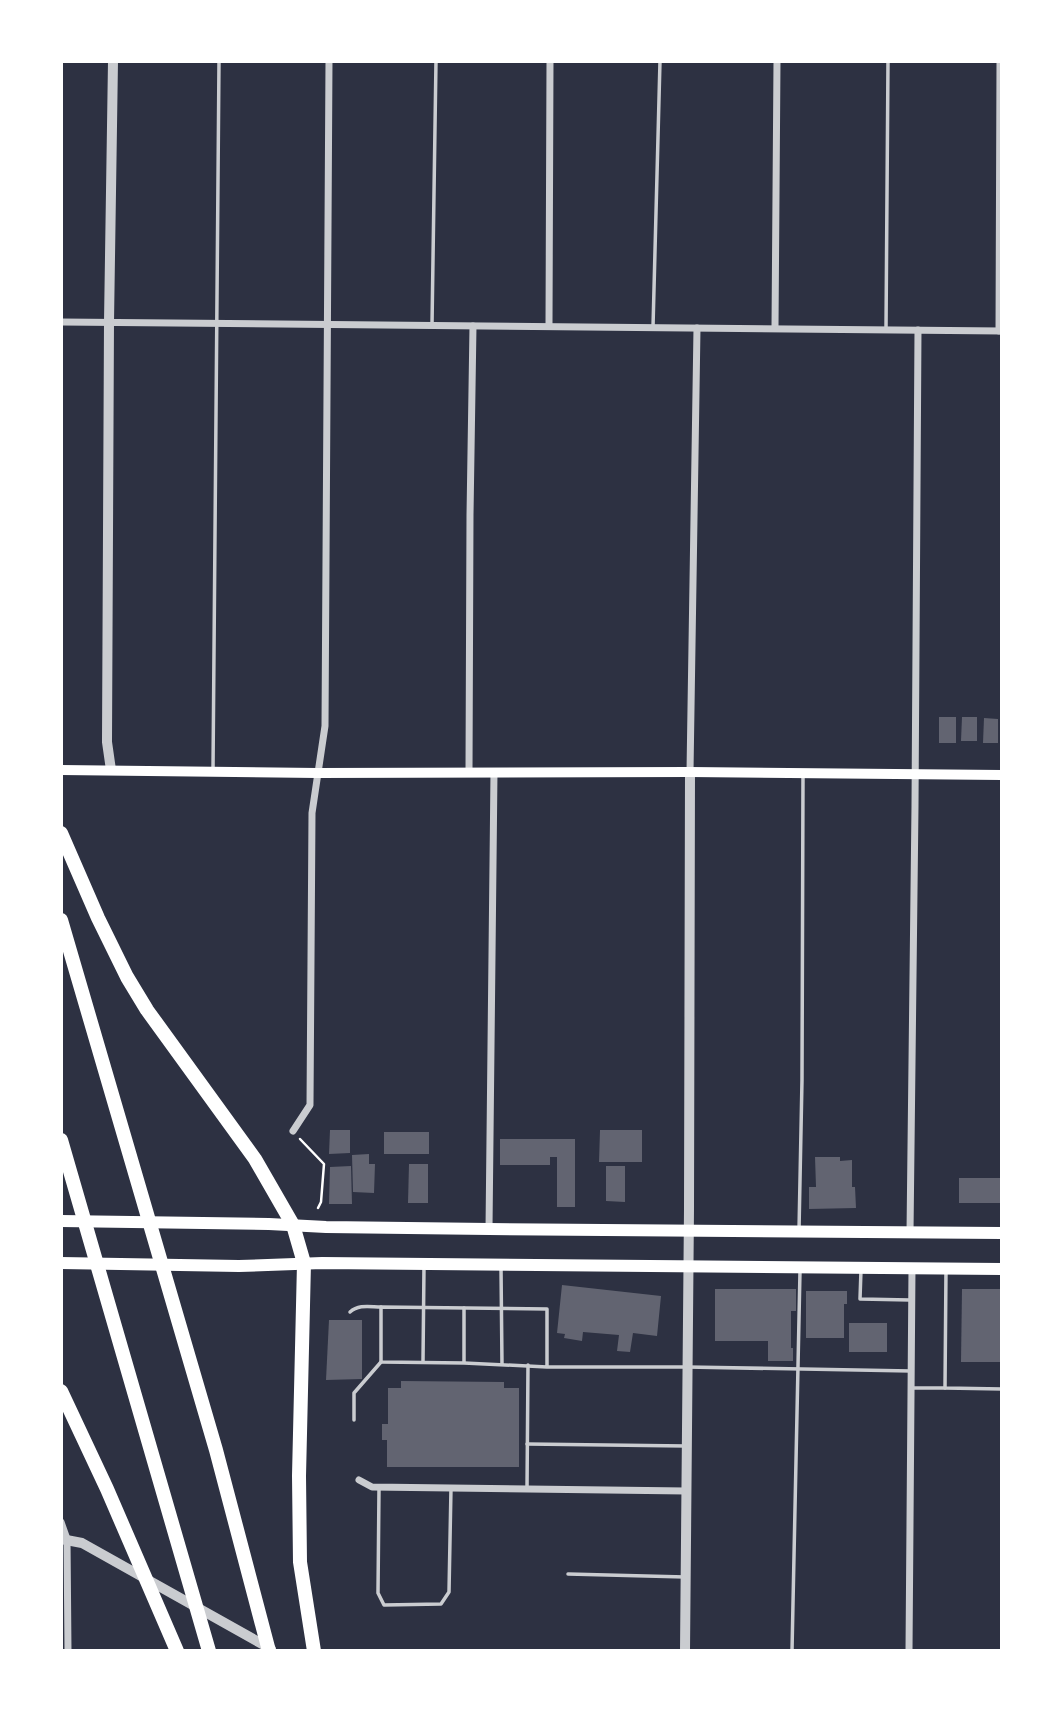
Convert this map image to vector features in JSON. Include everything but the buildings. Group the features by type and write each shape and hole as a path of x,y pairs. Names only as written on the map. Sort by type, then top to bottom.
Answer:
{"highway":[{"path":"61,833 98,918 146,1010 255,1160 293,1225 304,1263 299,1476 300,1562 314,1651"},
{"path":"61,920 216,1450 269,1651"},
{"path":"61,1140 209,1651"},
{"path":"61,1391 177,1651"}],"main road":[{"path":"61,770 1002,775"},
{"path":"61,1222 489,1230 1002,1233"},
{"path":"61,1263 1002,1269"}],"street":[{"path":"111,771 107,748 113,61"},
{"path":"293,1131 310,1105 312,813 325,726 329,61"},
{"path":"549,326 550,61"},
{"path":"775,328 777,61"},
{"path":"61,322 1001,331 1000,61"},
{"path":"469,772 473,326"},
{"path":"685,1651 690,772 697,328"},
{"path":"910,1233 918,330"},
{"path":"489,1230 494,772"},
{"path":"909,1651 912,1268"},
{"path":"359,1480 372,1487 686,1491"},
{"path":"61,1522 68,1651"},
{"path":"64,1539 82,1543 275,1651"}],"lane":[{"path":"214,771 219,61"},
{"path":"432,325 436,61"},
{"path":"653,327 660,61"},
{"path":"887,330 888,61"},
{"path":"799,1232 803,774"},
{"path":"423,1362 424,1264"},
{"path":"501,1265 502,1364"},
{"path":"792,1651 800,1267"},
{"path":"861,1268 860,1299 912,1300"},
{"path":"945,1388 946,1268"},
{"path":"350,1312 360,1307 547,1309 547,1367"},
{"path":"354,1420 354,1393 381,1362 381,1307"},
{"path":"464,1308 464,1363"},
{"path":"381,1362 547,1367 911,1370"},
{"path":"527,1489 528,1365"},
{"path":"911,1388 1002,1389"},
{"path":"527,1444 686,1446"},
{"path":"379,1487 378,1593 384,1605 441,1604 449,1592 451,1488"},
{"path":"568,1574 685,1577"}],"path":[{"path":"293,1131 324,1164 321,1202 318,1208"}]}
